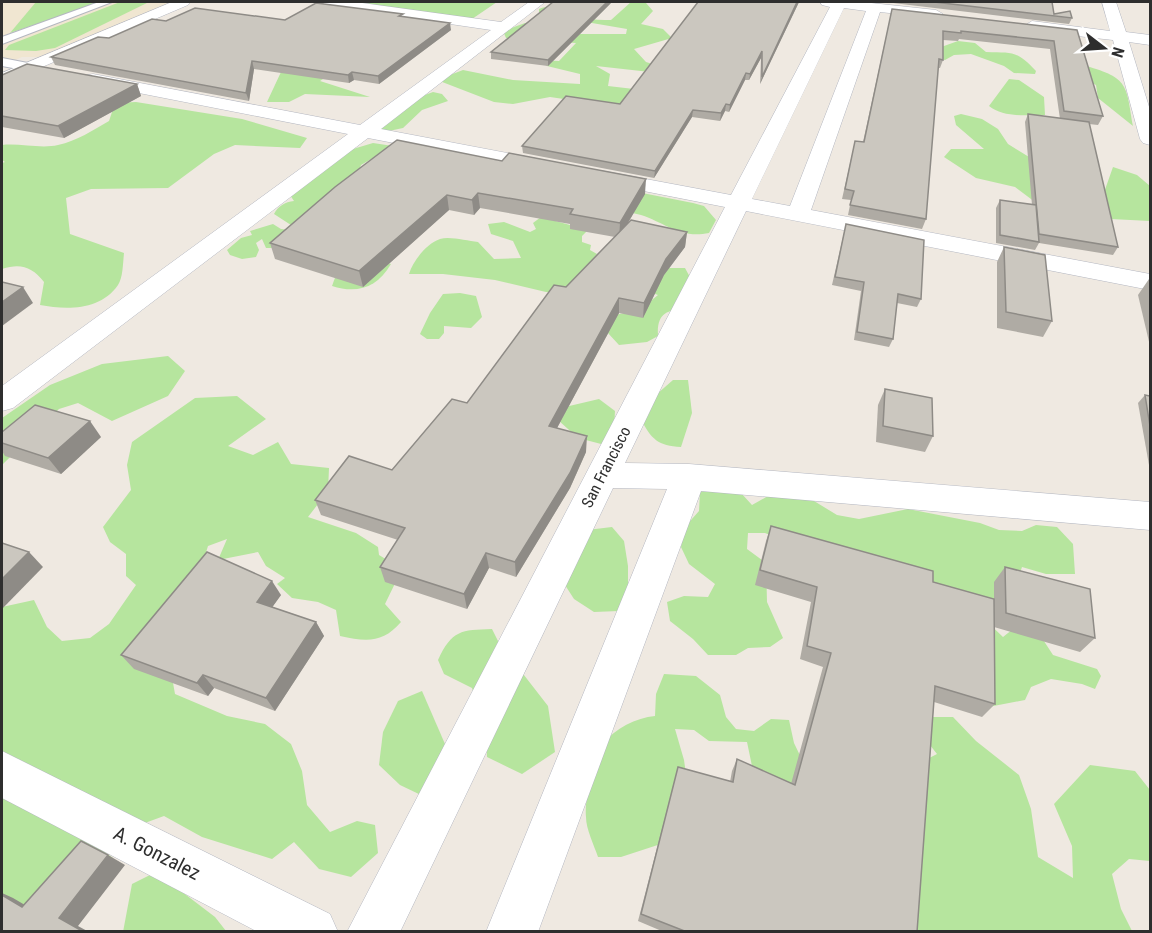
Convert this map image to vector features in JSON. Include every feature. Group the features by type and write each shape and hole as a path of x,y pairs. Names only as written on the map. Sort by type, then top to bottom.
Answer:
{"street":[{"path":"2,79 183,2"},
{"path":"328,2 505,27"},
{"path":"2,401 538,2"},
{"path":"833,2 957,17"},
{"name":"San Francisco","path":"373,932 739,203 833,2"},
{"path":"1109,2 1150,139"},
{"path":"798,214 875,7"},
{"path":"1015,24 1150,40"},
{"path":"29,67 1150,282"},
{"path":"602,475 689,477 1150,516"},
{"path":"512,932 689,477"},
{"name":"A. Gonzalez","path":"2,774 312,932"}],"lane":[{"path":"2,41 107,2"},
{"path":"2,62 29,67"}],"shaded area":[{"path":"2,2 172,2 44,57 22,57 2,66"}],"green space":[{"path":"36,2 102,2 10,33"},
{"path":"120,2 149,2 55,48 36,51 5,50 9,45"},
{"path":"338,2 497,2 472,19"},
{"path":"631,2 646,3 653,11 641,24 663,29 672,38 634,49 646,62 695,77 596,66 610,74 608,86 677,94 687,105 598,104 550,97 513,104 494,102 437,80 463,70 513,80 580,84 580,74 547,66 540,60 559,61 576,43 506,38 503,31 525,23 566,34 626,34 627,29 551,16 539,12 539,9 551,6 586,18 611,20"},
{"path":"958,41 975,43 986,52 1019,56 1036,71 1035,74 1014,73 1004,66 971,54 954,55 945,60 927,57 930,51"},
{"path":"1086,66 1118,79 1123,85 1129,101 1133,126 1098,98 1096,85 1088,81"},
{"path":"341,67 320,81 370,97 305,94 289,102 267,102 281,72"},
{"path":"1009,79 1019,80 1044,97 1045,115 1009,114 989,106"},
{"path":"433,92 442,94 448,101 422,110 403,128 384,132 376,126 409,101"},
{"path":"136,102 242,119 307,138 300,148 235,145 214,154 168,188 91,189 66,198 70,234 124,253 121,278 111,294 92,304 71,308 40,305 44,282 40,277 26,268 15,266 2,269 2,163 5,162 2,160 2,145 51,146 72,141 109,121 115,103"},
{"path":"961,114 982,119 998,129 1008,144 1101,201 1113,167 1137,175 1150,186 1150,221 1111,219 1039,205 1015,187 976,178 944,157 951,149 984,149 956,125 954,116"},
{"path":"373,143 393,146 361,165 355,183 277,248 266,248 262,239 256,243 259,250 256,257 242,259 230,255 227,250 241,238 252,235 250,231 273,224 281,229 290,230 294,227 274,214 282,205 294,201 290,195 353,149"},
{"path":"632,191 704,206 716,220 709,233 690,234 641,215 593,206"},
{"path":"541,217 588,230 582,236 582,242 591,245 590,250 597,254 593,259 657,268 685,268 691,279 705,294 695,310 673,310 663,315 658,327 658,336 647,342 619,345 607,332 601,317 638,311 658,295 650,292 546,292 495,280 443,274 409,274 425,249 435,241 444,238 478,242 494,259 521,258 513,241 491,234 488,224 504,222 530,232 536,229 533,223"},
{"path":"377,260 391,264 373,284 358,289 332,286 336,275"},
{"path":"460,293 476,296 482,317 471,328 444,326 444,333 439,339 427,339 420,334 443,294"},
{"path":"168,356 185,371 168,396 112,421 78,403 59,409 3,464 2,470 2,418 50,385 102,364"},
{"path":"673,380 688,380 692,413 681,447 666,445 656,440 648,432 641,419 657,394"},
{"path":"237,396 266,419 228,446 253,455 278,442 291,464 329,468 328,491 308,517 356,533 378,547 379,555 402,569 385,604 401,622 388,634 374,639 340,636 336,610 318,602 292,598 277,584 285,578 266,566 258,552 218,560 227,539 208,546 170,666 175,694 227,716 265,724 291,744 302,771 307,805 330,832 357,821 375,825 378,853 351,877 319,869 294,842 272,859 202,837 164,816 123,831 73,829 113,858 2,931 2,607 34,600 47,627 62,641 90,638 109,624 136,585 126,576 126,554 110,542 103,527 131,490 127,465 132,442 195,398"},
{"path":"599,399 615,411 614,429 605,445 578,438 558,420 565,407"},
{"path":"723,486 741,493 752,505 768,496 781,493 814,501 837,515 859,519 908,509 980,523 999,530 1022,531 1036,525 1057,527 1073,544 1075,574 1046,574 1022,567 1018,579 979,614 1003,637 1018,625 1040,635 1053,655 1097,669 1101,676 1095,689 1082,684 1051,679 1031,687 1025,700 978,709 787,542 765,533 748,533 747,549 766,563 767,602 783,638 770,647 748,648 736,655 708,655 693,639 670,621 667,602 684,596 708,597 715,584 689,564 681,547 684,528 699,511 700,492"},
{"path":"612,527 624,541 628,566 628,598 619,611 594,612 574,599 565,585 562,533"},
{"path":"492,629 499,643 548,706 555,752 522,774 487,757 486,733 472,688 444,674 438,660 453,637 465,631"},
{"path":"664,674 696,676 720,695 726,717 736,729 754,731 771,719 789,720 794,743 806,768 818,813 766,779 752,766 747,742 709,741 694,730 675,729 684,760 690,802 673,840 621,857 598,857 586,822 588,790 596,759 603,744 620,729 641,719 655,716 656,694"},
{"path":"422,691 445,744 423,796 400,785 379,765 383,732 398,701"},
{"path":"908,717 953,717 976,741 1019,775 1031,809 1038,857 1073,878 1072,846 1054,804 1090,765 1135,771 1150,790 1150,861 1129,859 1112,874 1121,909 1132,931 896,931 908,769 937,754"},
{"path":"156,872 215,917 226,931 123,932 132,884"}],"building":[{"path":"553,2 607,2 548,60 491,52"},
{"path":"698,2 797,2 762,77 762,51 750,74 746,73 730,105 726,104 721,113 693,110 655,171 522,146 566,96 620,104"},
{"path":"934,2 1052,2 1054,14 1070,11 1072,18"},
{"path":"316,3 403,14 399,16 450,23 378,76 352,72 348,75 252,61 246,93 51,57 98,37 109,38 152,19 166,21 195,8 285,20"},
{"path":"892,9 1077,30 1103,116 1064,111 1054,41 943,31 943,60 939,59 926,219 850,205 854,191 845,189 855,141 864,142"},
{"path":"27,64 137,84 58,126 2,116 2,75"},
{"path":"1028,114 1089,122 1118,247 1039,234"},
{"path":"397,140 502,161 509,153 646,179 620,223 570,214 573,209 478,193 472,200 447,195 359,271 270,243 335,187"},
{"path":"1000,200 1036,205 1039,242 1000,235"},
{"path":"631,220 687,232 666,259 644,303 619,298 549,426 587,436 570,473 515,562 486,553 464,594 380,567 405,528 315,500 349,456 392,470 452,399 467,403 554,285 566,287"},
{"path":"846,224 924,240 921,299 898,294 893,339 857,332 864,282 835,277"},
{"path":"1004,247 1045,255 1052,321 1006,312"},
{"path":"2,282 23,287 2,302"},
{"path":"885,389 932,398 933,436 883,426"},
{"path":"1145,395 1150,396 1150,426"},
{"path":"35,405 90,421 48,458 2,443 2,432"},
{"path":"771,526 933,571 933,582 994,599 995,704 935,686 917,932 687,932 641,914 678,767 733,782 737,759 795,785 831,653 807,646 817,587 760,570"},
{"path":"2,543 29,552 2,579"},
{"path":"207,552 272,581 257,602 316,622 266,698 203,675 197,683 121,655"},
{"path":"1005,567 1090,589 1095,638 1006,613"},
{"path":"81,841 108,855 59,918 84,932 2,932 2,895 22,907"}]}
